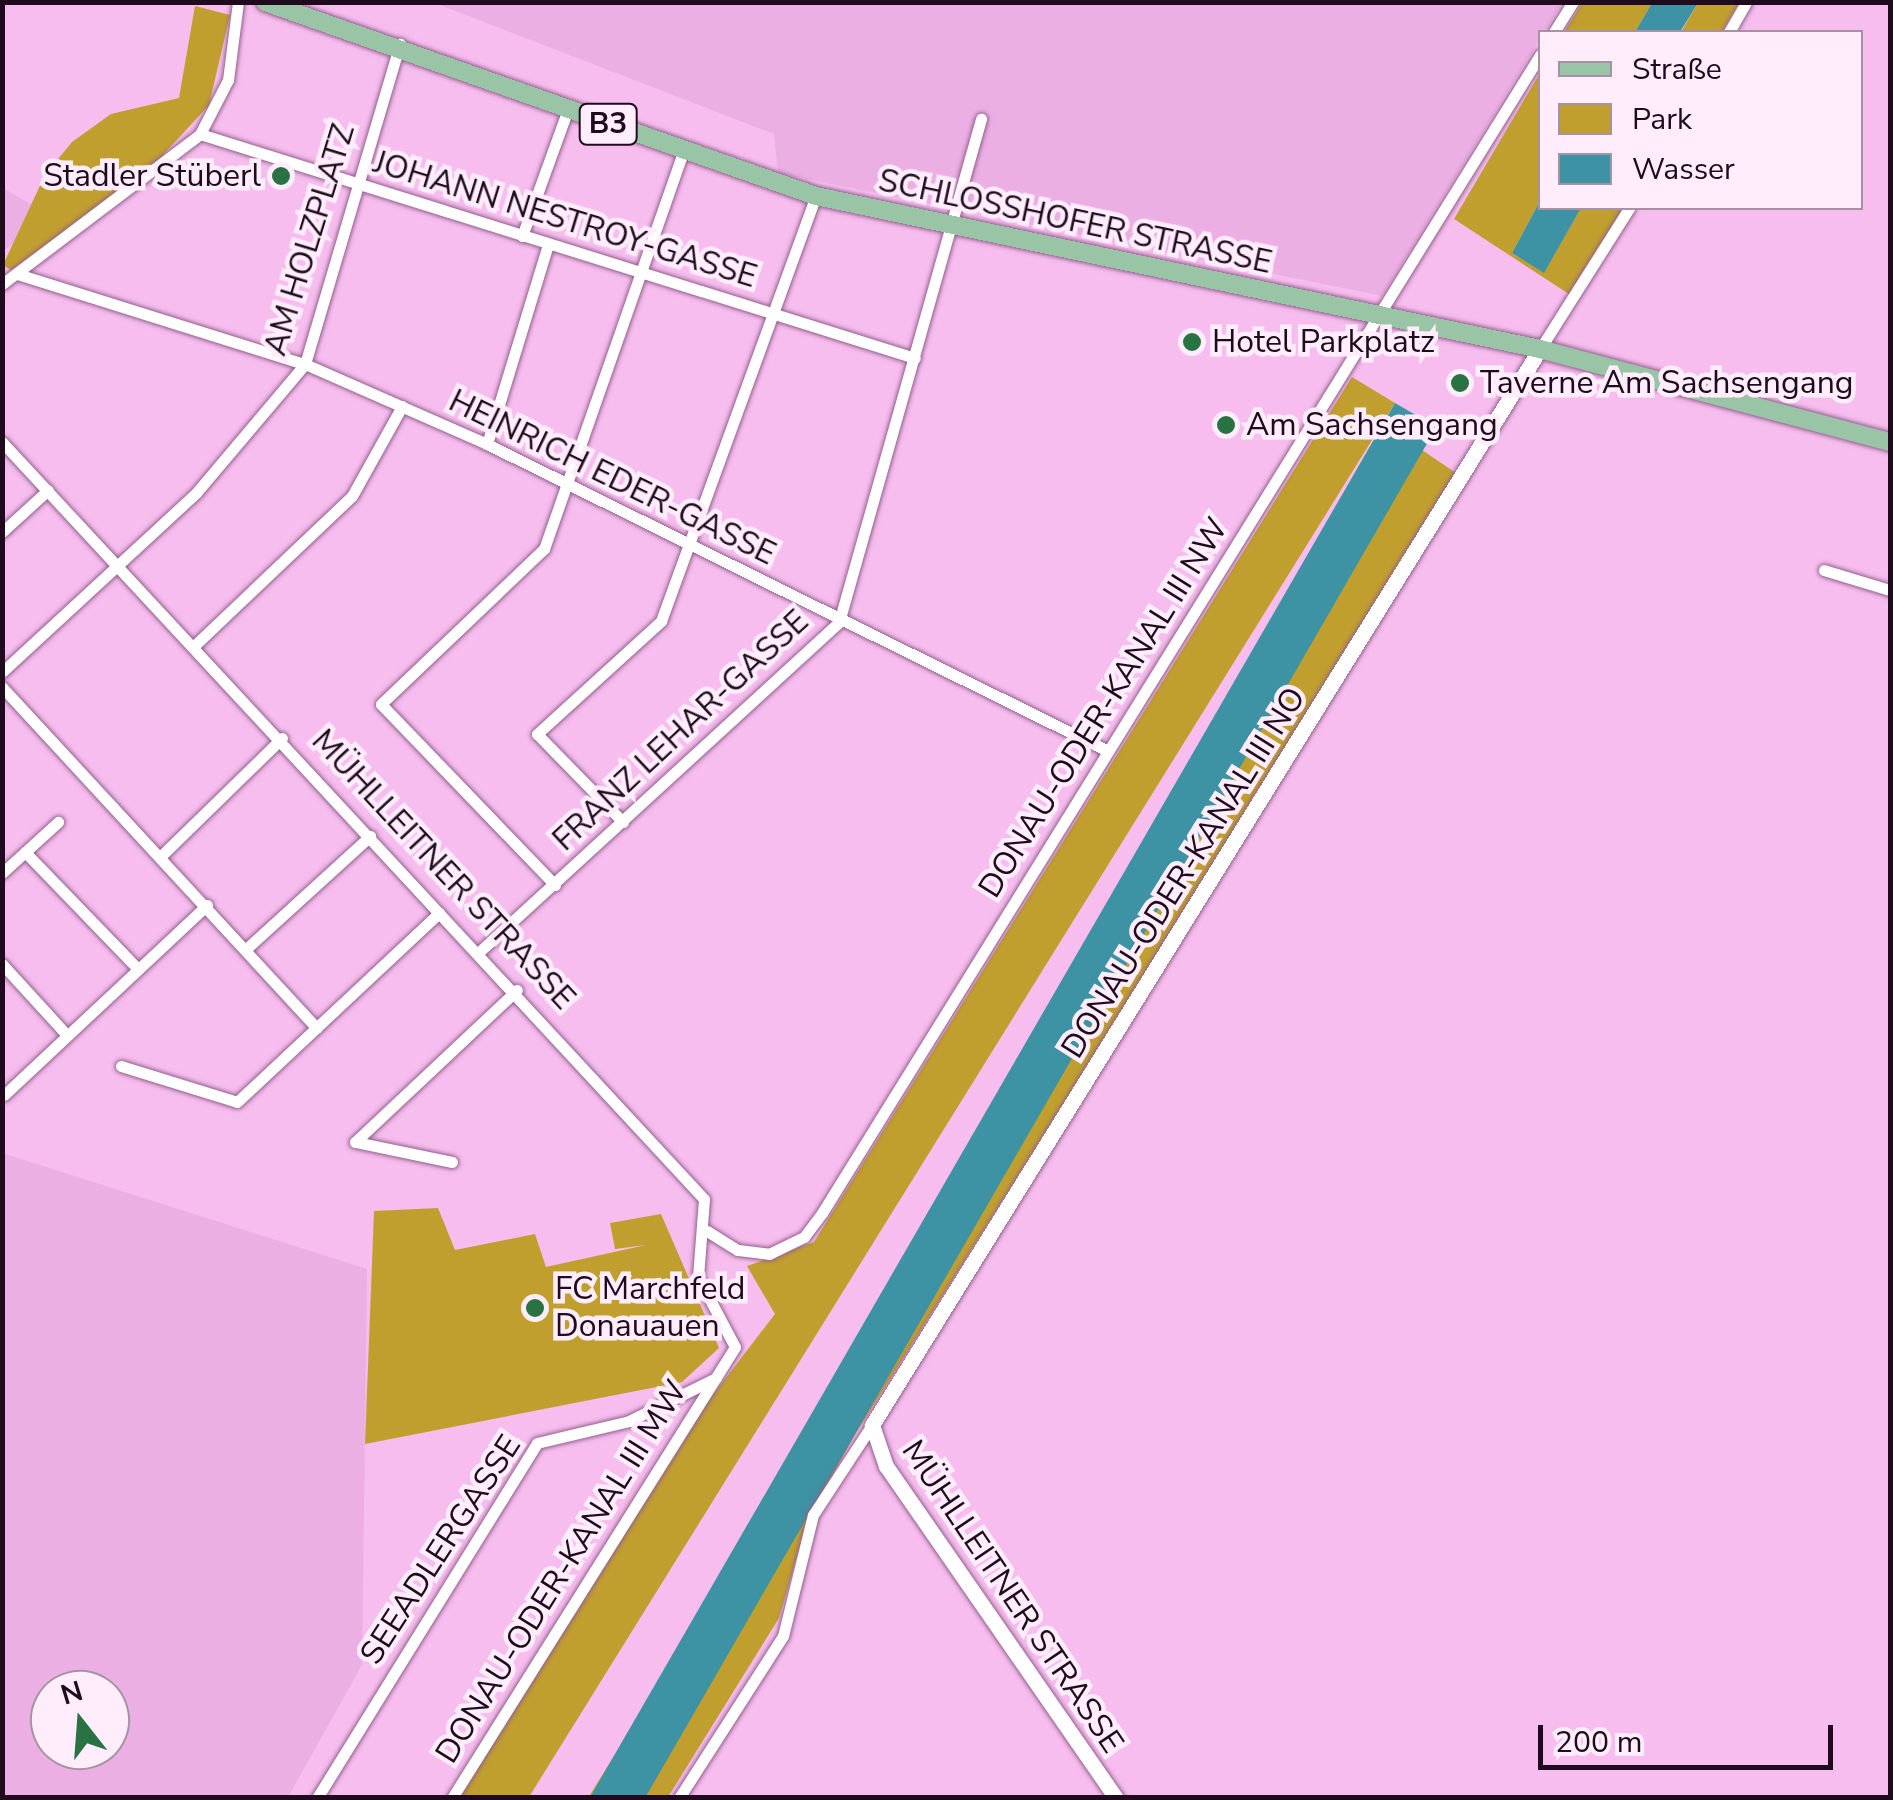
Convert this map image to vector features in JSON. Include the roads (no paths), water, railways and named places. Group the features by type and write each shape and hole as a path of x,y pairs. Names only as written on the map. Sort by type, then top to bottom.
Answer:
{"main road":[{"name":"SCHLOSSHOFER STRASSE","path":"264,2 400,44 568,109 816,196 956,232 1540,349 1890,442"}],"street":[{"path":"2,284 200,134 228,80 238,2"},
{"path":"1555,30 1572,2"},
{"path":"1730,30 1746,2"},
{"name":"AM HOLZPLATZ","path":"2,672 250,438 306,364 400,44"},
{"name":"DONAU-ODER-KANAL III NW","path":"707,1231 738,1250 769,1254 804,1237 1382,315 1538,58"},
{"path":"522,236 568,109"},
{"name":"FRANZ LEHAR-GASSE","path":"479,952 838,622 956,232 981,119"},
{"name":"JOHANN NESTROY-GASSE","path":"200,134 915,358"},
{"path":"555,885 381,704 544,549 570,488 684,151"},
{"path":"624,822 537,734 661,621 816,196"},
{"path":"1540,349 1629,210"},
{"path":"488,444 548,244"},
{"name":"HEINRICH EDER-GASSE","path":"17,274 306,364 488,444 838,622 1108,750"},
{"name":"DONAU-ODER-KANAL III NO","path":"872,1425 1540,349"},
{"path":"195,646 352,496 402,406"},
{"name":"MÜHLLEITNER STRASSE","path":"2,442 686,1171 704,1200 707,1231 698,1277 735,1347 720,1376"},
{"path":"2,532 48,490"},
{"path":"1824,570 1890,590"},
{"path":"2,687 317,1028"},
{"path":"162,856 282,738"},
{"path":"2,873 58,822"},
{"path":"246,949 370,836"},
{"path":"25,852 138,970"},
{"path":"4,1095 206,906"},
{"path":"121,1066 229,1106 439,912"},
{"path":"2,964 66,1034"},
{"path":"452,1162 354,1142 517,990"},
{"name":"SEEADLERGASSE","path":"317,1798 536,1443 629,1421 720,1376"},
{"name":"DONAU-ODER-KANAL III MW","path":"452,1798 720,1376"},
{"path":"679,1798 783,1636 813,1515 872,1425"},
{"name":"MÜHLLEITNER STRASSE","path":"872,1425 886,1466 1116,1798"}],"water":[{"path":"1652,2 1698,3 1681,30 1636,30"},
{"path":"1538,205 1538,210 1580,210 1544,273 1512,253"},
{"path":"1395,403 1437,427 645,1798 590,1798"}],"place":[{"name":"Stadler Stüberl","path":"281,176"},
{"name":"Hotel Parkplatz","path":"1192,342"},
{"name":"Taverne Am Sachsengang","path":"1460,383"},
{"name":"Am Sachsengang","path":"1226,425"},
{"name":"FC Marchfeld Donauauen","path":"535,1308"}]}
